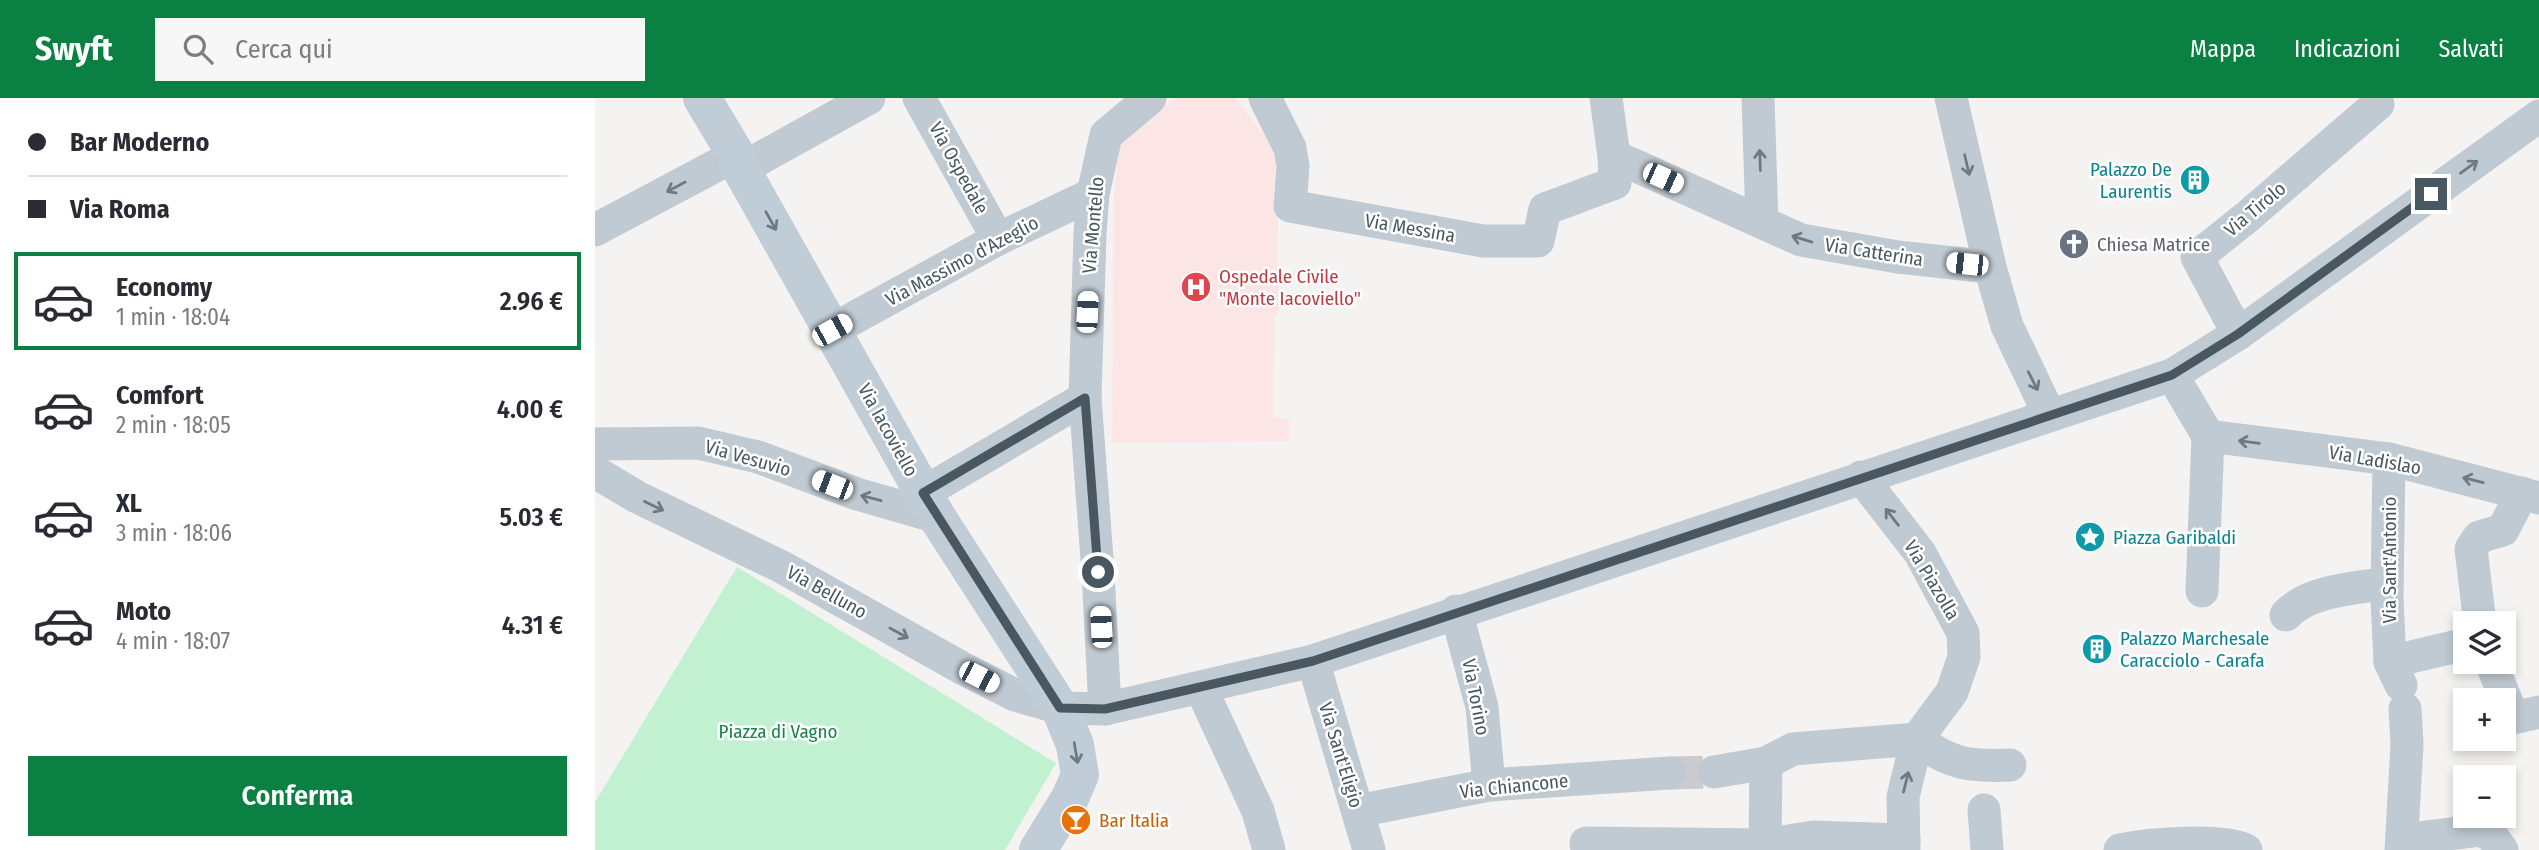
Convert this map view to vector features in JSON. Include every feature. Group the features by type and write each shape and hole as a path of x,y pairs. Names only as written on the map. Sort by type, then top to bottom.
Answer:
{"main road":[{"name":"Via Iacoviello","path":"702,98 930,505 1060,708 1075,745 1080,775 1070,798 1038,850"}],"street":[{"path":"595,230 869,98"},
{"name":"Via Ospedale","path":"919,98 998,239"},
{"name":"Via Messina","path":"1265,98 1290,148 1293,166 1290,206 1483,241 1538,241 1545,209 1615,170"},
{"path":"1606,98 1615,170"},
{"path":"1758,98 1762,222"},
{"path":"1951,98 1990,267 2007,326 2049,414"},
{"name":"Via Montello","path":"1105,709 1085,398 1093,194 1106,135 1144,100"},
{"name":"Via Tirolo","path":"2238,334 2197,257 2378,104"},
{"name":"Via Belluno","path":"595,472 637,497 782,567 1015,695 1060,708 1105,709 1313,661 1456,611 2172,375 2238,334 2539,116"},
{"name":"Via Catterina","path":"1615,170 1762,222 1801,240 1898,257 1990,267"},
{"name":"Via Massimo d'Azeglio","path":"832,330 998,239 1093,194"},
{"path":"2172,375 2208,436 2202,591"},
{"path":"930,505 1085,398"},
{"name":"Via Ladislao","path":"2208,436 2389,459 2530,495"},
{"name":"Via Vesuvio","path":"595,444 698,443 758,457 857,494 930,505"},
{"name":"Via Sant'Antonio","path":"2389,459 2387,583 2407,745 2402,845"},
{"name":"Via Piazolla","path":"1861,477 1920,553 1963,633 1964,657 1952,692 1917,738 1903,797 1904,845"},
{"path":"2478,611 2470,549 2479,537 2503,530 2530,495"},
{"path":"2286,615 2296,605 2312,598 2387,583"},
{"name":"Via Torino","path":"1456,611 1482,706 1489,785"},
{"path":"2399,685 2453,653"},
{"name":"Via Sant'Eligio","path":"1313,661 1369,850"},
{"path":"2496,674 2513,718 2539,712"},
{"path":"1201,688 1258,811 1269,850"},
{"path":"1714,772 1766,763 1793,749 1917,738 1937,754 1989,782 1987,850"},
{"path":"1765,845 1766,763"},
{"name":"Via Chiancone","path":"1358,811 1489,785 1670,773"},
{"path":"2402,845 2480,830 2492,836 2502,850"},
{"path":"1587,850 1586,843 1765,845 1813,837 1904,845"},
{"path":"2120,850 2197,843 2234,845 2246,850"}],"shaded area":[{"name":"Ospedale Civile \"Monte Iacoviello\"","path":"1177,98 1235,98 1271,144 1276,159 1273,199 1278,221 1277,269 1281,306 1274,319 1273,418 1289,419 1289,441 1112,443 1114,197 1119,141 1150,115"}],"green space":[{"name":"Piazza di Vagno","path":"737,567 1056,763 1005,850 595,850 595,802"}],"tunnel":[{"path":"1670,773 1714,772"}],"place":[{"name":"Palazzo De Laurentis","path":"2195,180"},
{"name":"Chiesa Matrice","path":"2074,244"},
{"name":"Ospedale Civile \"Monte Iacoviello\"","path":"1196,287"},
{"name":"Piazza Garibaldi","path":"2090,537"},
{"name":"Palazzo Marchesale Caracciolo - Carafa","path":"2097,649"},
{"name":"Bar Italia","path":"1076,820"}],"route":[{"path":"1098,572 1085,398 923,493 1060,708 1105,709 1313,661 1456,611 2172,375 2238,334 2431,194"}]}
